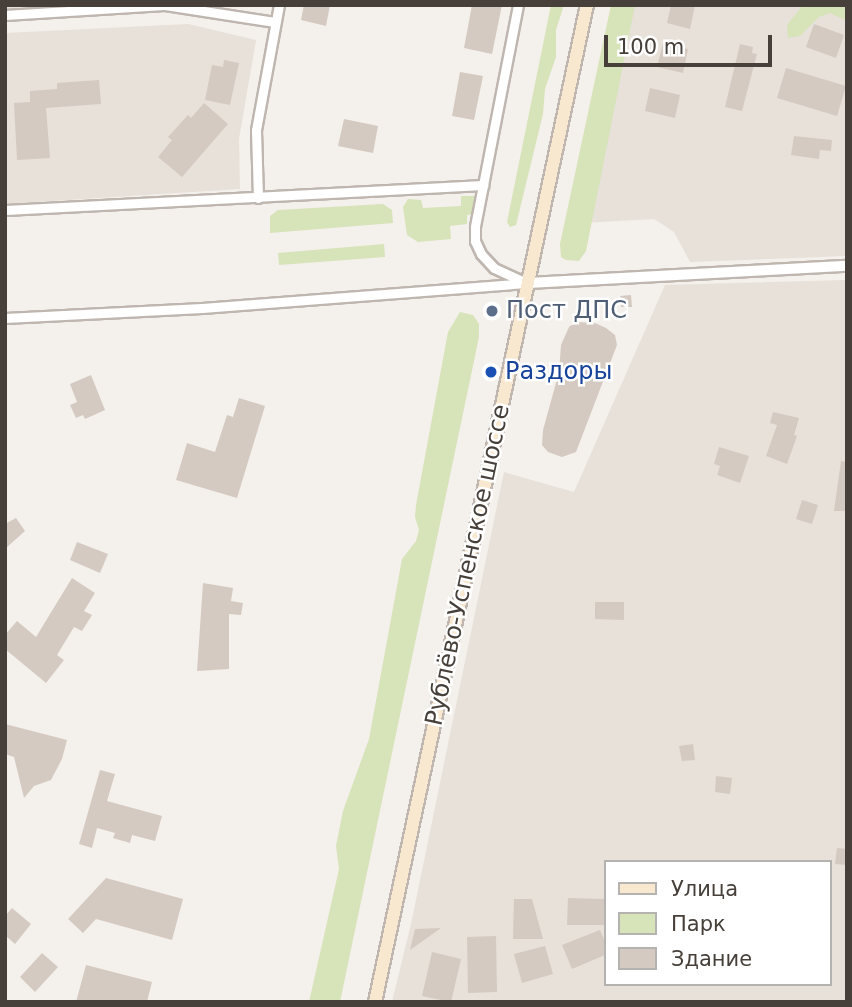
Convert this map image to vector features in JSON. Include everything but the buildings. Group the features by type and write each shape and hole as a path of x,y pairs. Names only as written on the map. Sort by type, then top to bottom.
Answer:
{"main road":[{"name":"Рублёво-Успенское шоссе","path":"375,1002 587,5"}],"street":[{"path":"5,15 165,5 275,22"},
{"path":"258,198 256,130 279,5"},
{"path":"517,5 475,227 475,241 481,254 494,268 528,283"},
{"path":"5,210 483,186"},
{"path":"5,318 202,308 528,283 847,266"}],"shaded area":[{"path":"5,5 119,5 5,10"},
{"path":"626,5 847,5 847,256 690,262 674,232 654,219 582,223"},
{"path":"188,24 256,40 239,139 240,189 5,204 5,33"},
{"path":"847,280 847,1002 392,1002 411,924 504,472 574,492 665,285"}],"green space":[{"path":"551,5 564,5 556,30 556,57 545,89 543,114 516,225 510,227 507,222"},
{"path":"611,5 635,5 586,251 579,261 566,260 561,257 560,244"},
{"path":"803,5 847,5 847,21 830,13 819,17 800,36 788,38 787,25"},
{"path":"461,196 476,196 474,214 467,215 467,224 450,226 451,239 418,242 407,235 403,207 408,199 421,200 423,208 461,206"},
{"path":"383,204 392,210 393,223 270,233 270,216 278,210"},
{"path":"384,244 385,257 279,265 278,253"},
{"path":"460,312 473,315 479,324 479,337 340,1002 309,1002 339,869 336,846 343,811 369,739 402,559 416,541 419,530 415,517 416,505 448,332"}],"place":[{"name":"Пост ДПС","path":"492,311"},
{"name":"Раздоры","path":"491,372"}]}
